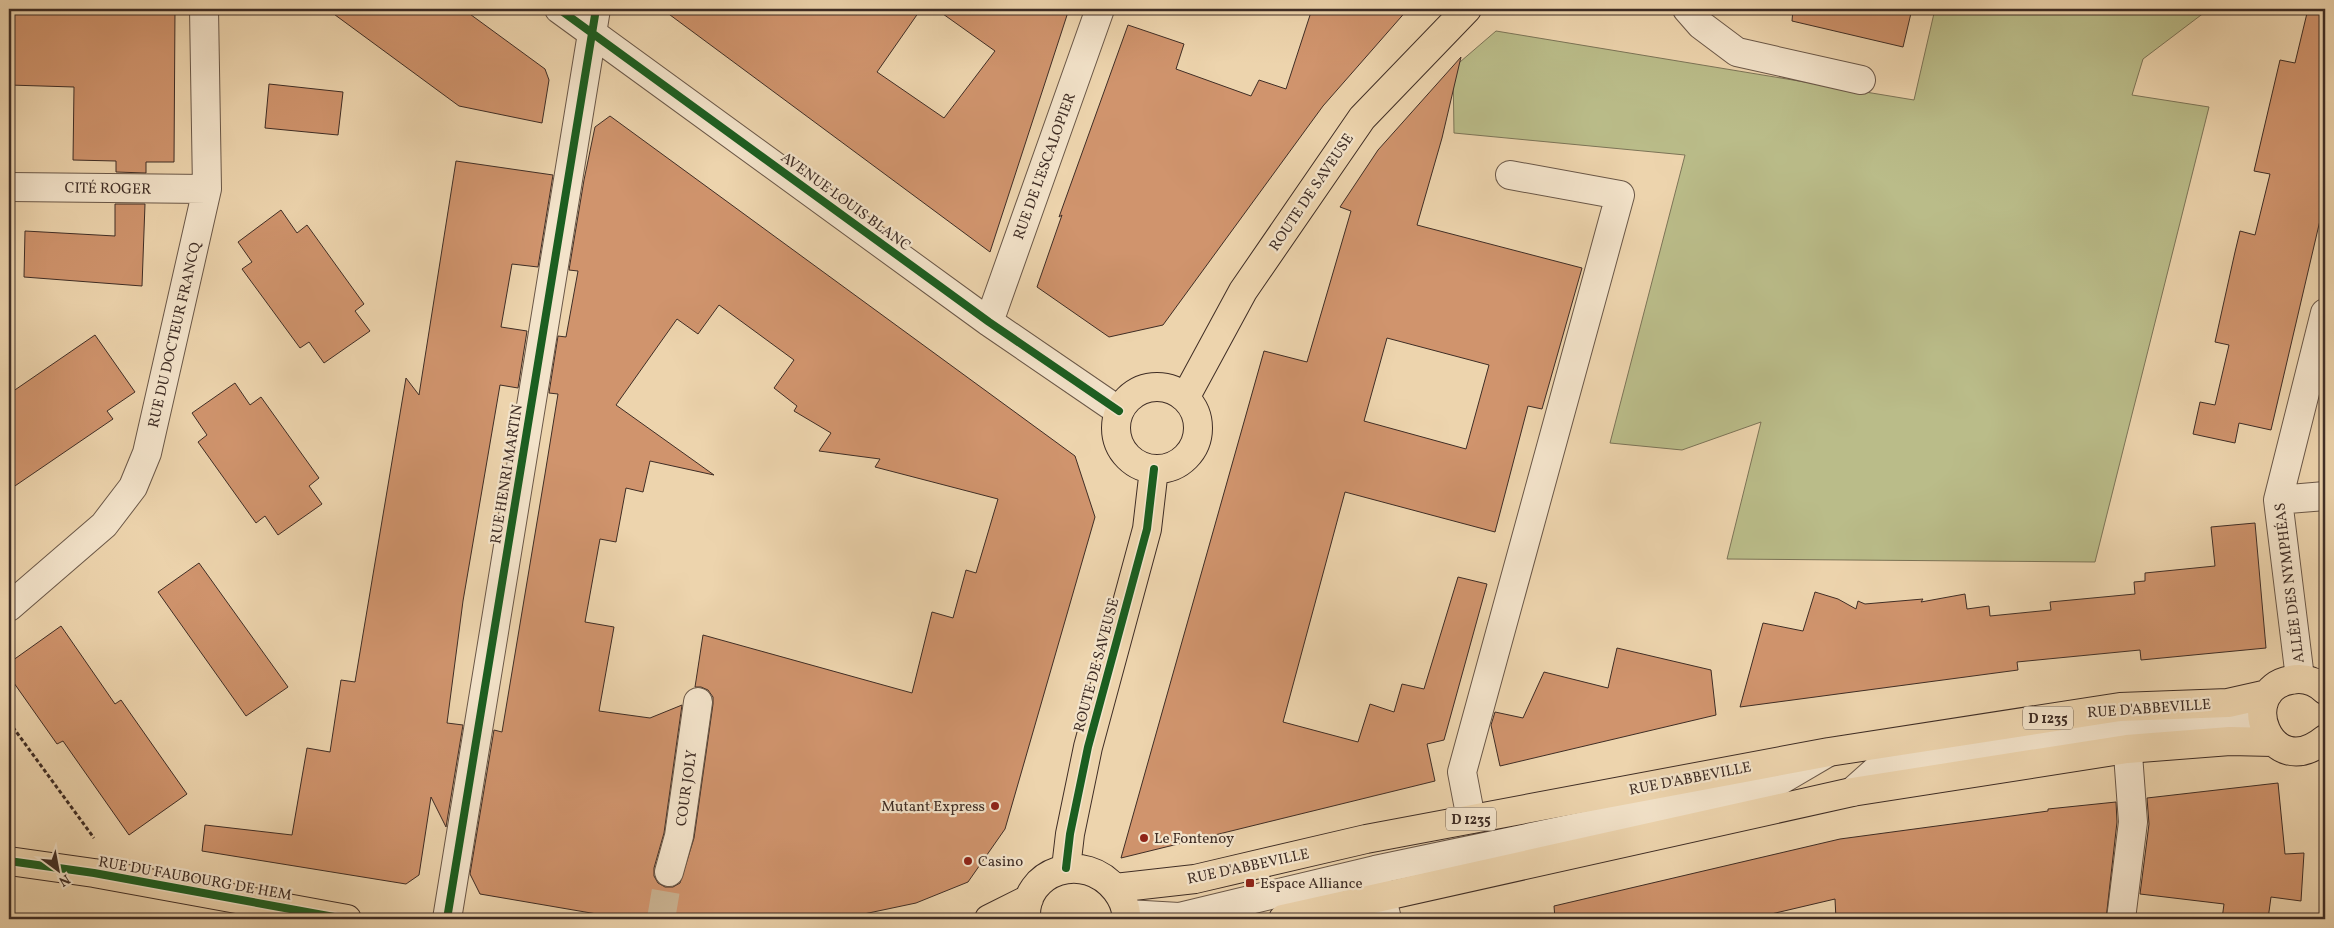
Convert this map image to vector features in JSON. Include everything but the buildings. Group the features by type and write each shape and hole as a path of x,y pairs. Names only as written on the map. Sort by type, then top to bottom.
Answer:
{"main road":[{"name":"ROUTE DE SAVEUSE","path":"1185,398 1243,292 1362,118 1467,9"},
{"path":"1155,387 1170,389 1185,398 1193,408 1197,419 1198,434 1193,448 1183,459 1168,467 1154,469 1135,462 1124,453 1117,434 1120,411 1128,399 1139,391 1155,387"},
{"name":"ROUTE DE SAVEUSE","path":"1066,868 1070,834 1088,747 1147,529 1154,469"},
{"path":"2318,685 2282,683 2267,718 2282,749 2305,751 2317,746 2325,739"},
{"name":"RUE D'ABBEVILLE","path":"1283,919 1384,908 1852,792 2125,730 2228,703 2267,718"},
{"name":"RUE D'ABBEVILLE","path":"1115,888 1195,879 1366,839 1829,752 2125,730 2230,741 2267,718"},
{"name":"RUE DU FAUBOURG DE HEM","path":"9,861 94,873 346,919"},
{"path":"990,919 1028,909 1038,885 1051,874 1066,868 1093,871 1106,878 1121,897 1126,917"}],"street":[{"name":"RUE DU DOCTEUR FRANCQ","path":"9,607 104,525 133,487 147,453 207,188 204,9"},
{"name":"AVENUE LOUIS BLANC","path":"559,9 594,21 989,322 1120,411"},
{"name":"RUE DE L'ESCALOPIER","path":"989,322 1100,9"},
{"path":"1687,9 1701,25 1737,52 1861,80"},
{"name":"RUE HENRI MARTIN","path":"447,919 594,21"},
{"path":"1472,819 1462,772 1620,194 1510,175"},
{"name":"CITÉ ROGER","path":"9,187 207,188"},
{"name":"ALLÉE DES NYMPHÉAS","path":"2318,685 2278,500 2325,313"},
{"path":"2278,500 2325,496"},
{"name":"COUR JOLY","path":"669,872 679,836 698,702"},
{"path":"2121,919 2133,822 2125,730"},
{"path":"1126,917 1179,917 1375,870 1769,787 1829,752"},
{"path":"1366,839 1384,908"}],"path":[{"path":"9,722 99,845"}],"green space":[{"path":"1935,9 2209,9 2143,59 2132,95 2209,107 2095,562 1727,559 1761,422 1682,450 1610,443 1685,155 1454,133 1453,68 1496,31 1914,100"}],"tunnel":[{"path":"661,919 669,872"}],"cycle path":[{"path":"559,9 989,322 1119,411"},
{"path":"447,919 596,9"},
{"path":"1066,868 1070,834 1088,747 1147,529 1154,469"},
{"path":"9,861 94,873 345,919"}],"place":[{"name":"Mutant Express","path":"995,806"},
{"name":"Le Fontenoy","path":"1144,838"},
{"name":"Casino","path":"968,861"},
{"name":"Espace Alliance","path":"1250,883"}]}
